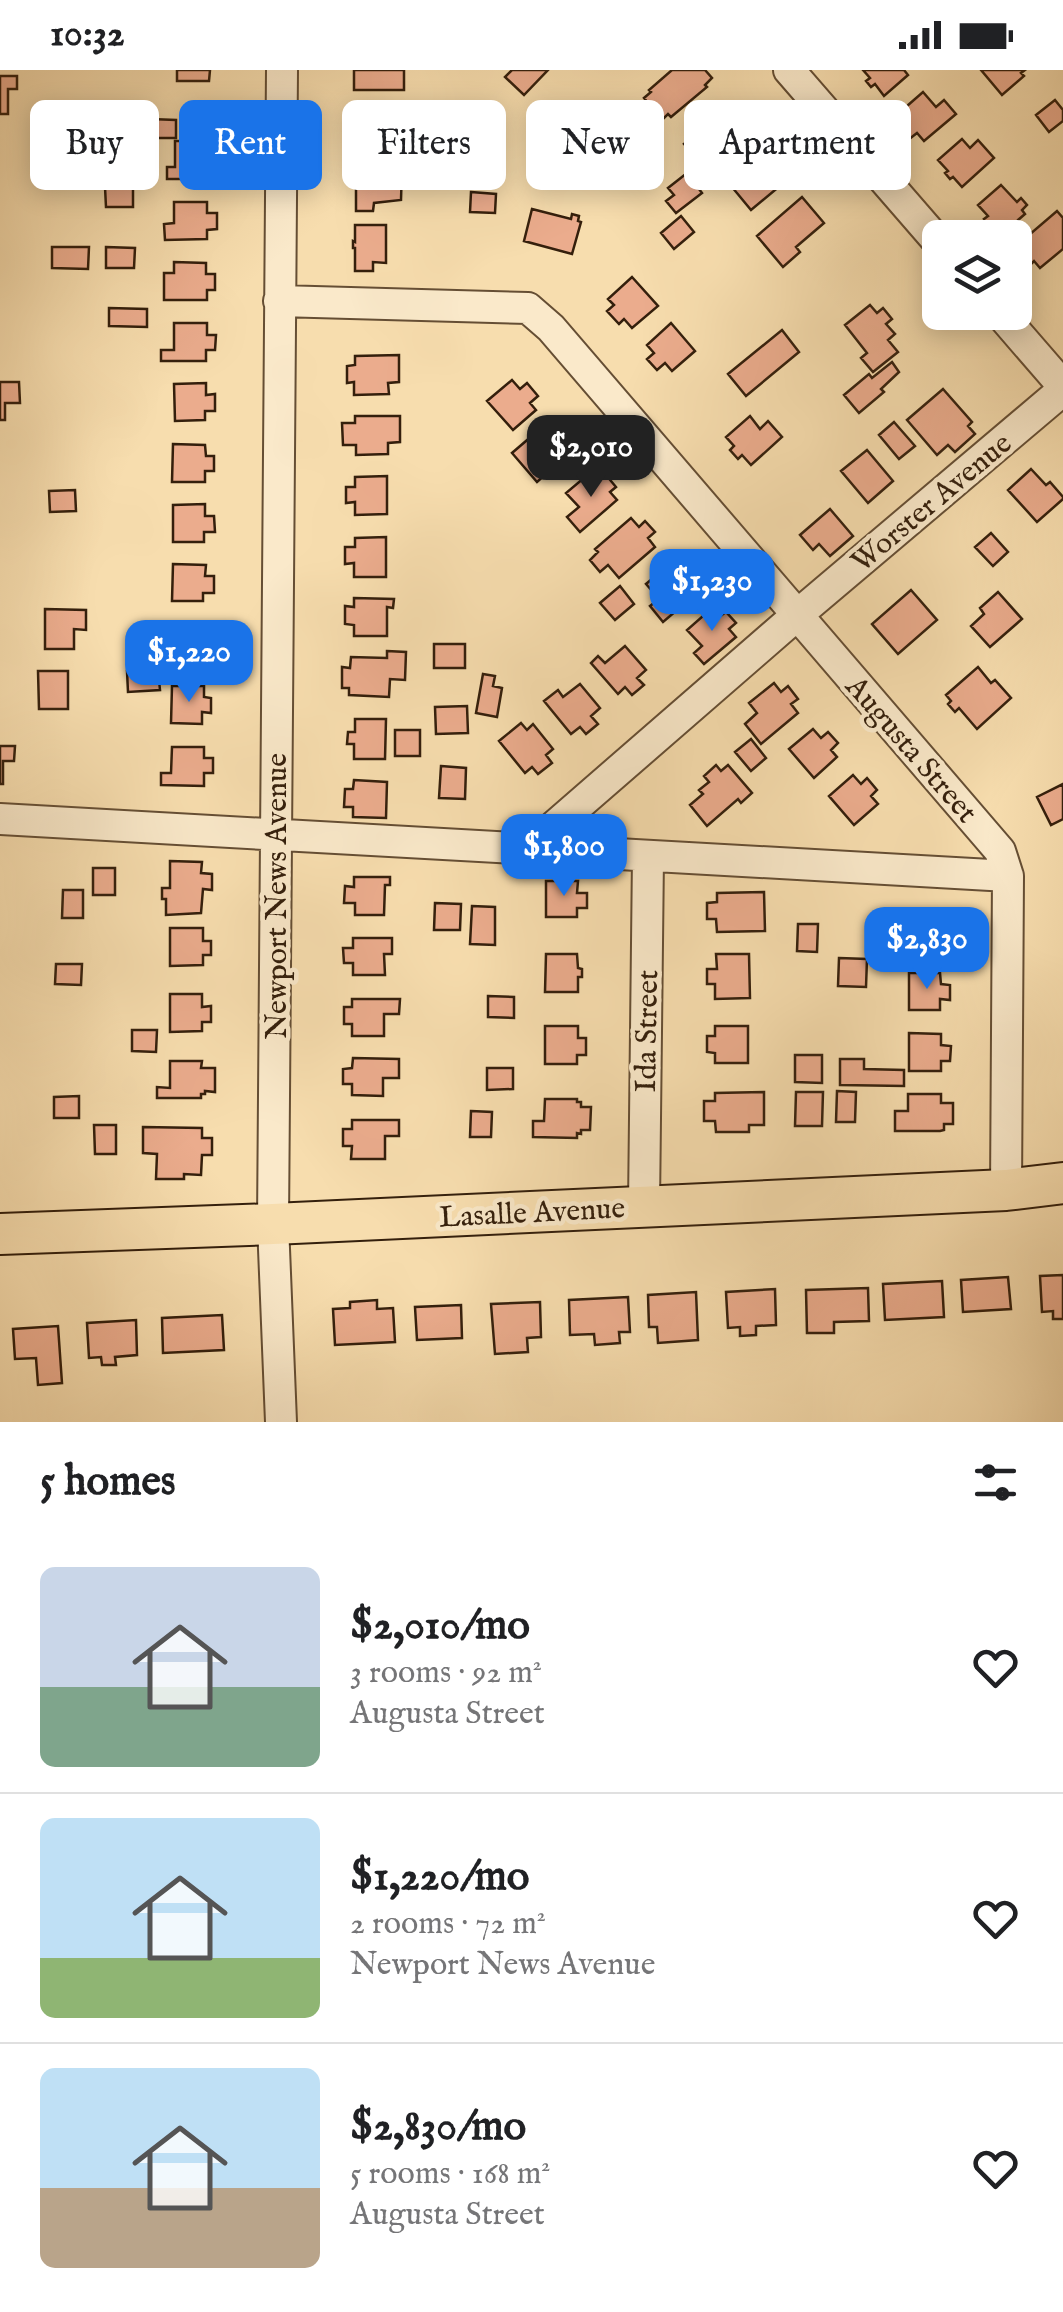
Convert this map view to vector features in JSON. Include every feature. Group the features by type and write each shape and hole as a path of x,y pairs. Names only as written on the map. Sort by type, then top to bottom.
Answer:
{"main road":[{"name":"Lasalle Avenue","path":"0,1234 1006,1190 1063,1183"}],"street":[{"name":"Newport News Avenue","path":"281,1422 273,1224 282,70"},
{"path":"789,70 922,223"},
{"name":"Augusta Street","path":"279,301 528,308 551,328 1000,851 1008,876 1006,1190"},
{"path":"1014,330 1063,388"},
{"name":"Worster Avenue","path":"528,849 1063,388"},
{"path":"0,819 1008,876"},
{"name":"Ida Street","path":"644,1206 648,856"}],"building":[{"path":"177,70 210,70 209,81 177,81"},
{"path":"354,70 404,70 404,90 354,90"},
{"path":"512,70 548,70 524,95 505,77"},
{"path":"672,70 705,70 712,78 691,100 684,100 684,106 671,117 668,114 664,118 664,100 644,98"},
{"path":"863,70 904,70 908,75 884,96 875,84 871,87 866,81 870,78"},
{"path":"981,70 1025,70 1021,73 1024,76 1002,95"},
{"path":"0,76 17,76 17,89 8,89 8,114 0,114"},
{"path":"923,92 936,107 944,100 956,114 924,141 917,133 911,138 911,102"},
{"path":"1055,100 1063,110 1063,121 1049,132 1036,115"},
{"path":"159,119 176,120 176,138 159,138"},
{"path":"962,139 970,148 978,140 994,158 962,187 953,177 950,179 938,160"},
{"path":"175,141 179,141 179,179 167,179 167,167 175,167"},
{"path":"684,175 684,190 702,193 676,213 666,201 674,195 668,188"},
{"path":"1001,185 1017,202 1021,198 1027,205 1018,220 985,220 988,216 978,205"},
{"path":"105,190 133,190 133,207 106,207"},
{"path":"356,190 401,190 401,200 374,203 373,211 356,211"},
{"path":"734,190 775,190 751,210"},
{"path":"471,192 496,194 495,213 470,212"},
{"path":"802,197 824,223 796,247 800,252 783,267 757,236"},
{"path":"174,202 207,202 207,213 217,213 217,229 207,230 207,239 165,240 164,224 174,223"},
{"path":"532,209 571,219 572,214 579,216 581,222 572,254 524,241"},
{"path":"1057,211 1063,218 1063,249 1040,268 1032,263 1032,232"},
{"path":"681,216 694,232 674,249 661,233"},
{"path":"355,225 386,225 386,263 373,262 373,271 355,271"},
{"path":"52,247 89,247 88,269 52,268"},
{"path":"106,247 135,248 134,268 106,268"},
{"path":"174,262 206,263 206,274 215,274 215,290 207,290 207,300 164,300 164,273 174,273"},
{"path":"632,277 658,306 632,328 624,319 619,324 607,311 614,305 608,299"},
{"path":"870,305 877,313 883,308 892,319 886,324 895,334 888,340 898,352 873,372 861,358 867,353 845,325"},
{"path":"109,308 147,309 147,327 109,326"},
{"path":"174,323 207,323 207,335 216,335 215,350 206,350 206,361 161,361 161,350 174,350"},
{"path":"671,323 695,351 672,371 665,363 657,370 647,359 654,353 647,345"},
{"path":"782,330 799,352 746,396 728,374"},
{"path":"399,355 399,382 388,383 389,394 354,395 354,382 347,383 347,366 355,365 355,356"},
{"path":"892,362 899,372 881,389 884,392 859,413 844,395 869,374 872,378"},
{"path":"512,380 520,389 527,383 538,396 530,403 536,410 513,430 487,401"},
{"path":"0,382 19,382 20,403 5,403 5,420 0,420"},
{"path":"206,383 206,395 215,394 215,411 205,411 205,420 175,421 174,384"},
{"path":"943,389 972,422 968,426 975,434 955,452 948,445 937,455 907,420"},
{"path":"355,416 400,416 400,442 388,443 388,454 356,455 356,445 343,445 342,423 355,423"},
{"path":"750,416 760,429 768,421 782,437 751,465 742,455 738,459 726,437"},
{"path":"894,422 915,446 899,459 879,435"},
{"path":"547,423 572,451 537,482 512,453"},
{"path":"173,444 205,445 206,456 214,456 214,471 205,471 205,482 172,482"},
{"path":"867,450 893,481 868,503 841,471"},
{"path":"1031,469 1063,497 1037,522 1008,490"},
{"path":"591,472 599,481 606,475 616,487 610,492 617,500 580,532 567,517 579,507 566,493"},
{"path":"387,476 387,514 355,515 355,502 346,503 346,487 355,487 355,477"},
{"path":"75,490 76,511 50,512 49,491"},
{"path":"205,504 205,516 214,516 215,532 204,532 204,542 173,542 173,505"},
{"path":"830,509 853,536 830,556 819,544 813,550 800,535"},
{"path":"631,518 639,527 645,521 655,532 648,538 655,547 619,578 608,565 600,572 590,560 598,552 595,549"},
{"path":"991,533 1008,552 993,566 975,547"},
{"path":"386,537 386,577 354,577 354,563 345,564 345,547 355,547 355,538"},
{"path":"671,563 678,572 685,566 697,580 690,585 697,593 663,622 650,606 659,599 646,584"},
{"path":"173,564 206,565 205,576 214,576 214,593 203,593 203,601 172,601"},
{"path":"620,586 634,604 615,620 600,603"},
{"path":"911,590 937,620 898,654 872,624"},
{"path":"998,592 1022,619 990,647 971,626 984,614 980,608"},
{"path":"354,598 394,599 393,608 387,607 387,636 354,636 354,625 345,624 345,606 354,607"},
{"path":"712,608 719,617 726,612 736,623 729,629 736,637 704,664 694,653 702,646 687,630"},
{"path":"45,609 86,610 86,630 74,629 74,649 45,649"},
{"path":"172,626 204,627 204,637 214,637 214,653 203,653 203,663 172,663"},
{"path":"434,644 465,644 465,668 434,668"},
{"path":"625,646 646,670 637,678 644,685 632,695 625,687 618,694 591,663 598,656 605,663"},
{"path":"387,651 406,652 405,680 390,679 389,697 349,695 349,688 342,688 342,667 350,668 351,657 387,658"},
{"path":"978,667 1011,698 977,729 959,708 955,712 946,695"},
{"path":"158,670 160,690 128,692 127,671"},
{"path":"38,671 68,671 68,709 39,709"},
{"path":"483,674 495,676 493,686 502,688 497,717 476,713"},
{"path":"774,683 781,692 788,686 798,699 791,704 798,713 761,744 745,724 757,713 749,703"},
{"path":"580,684 600,708 591,716 598,724 586,734 580,727 571,734 544,701 558,690 563,697"},
{"path":"172,686 204,686 204,697 211,698 211,713 202,712 202,724 171,723"},
{"path":"467,706 468,733 436,734 435,707"},
{"path":"355,719 386,719 385,759 354,759 354,744 347,744 348,732 355,732"},
{"path":"521,723 527,730 533,724 553,749 546,755 552,763 538,774 532,767 525,773 499,741"},
{"path":"813,729 821,738 828,732 838,743 831,750 837,757 814,778 789,749"},
{"path":"395,730 420,730 420,756 395,756"},
{"path":"751,739 766,758 751,771 735,752"},
{"path":"0,746 15,746 14,761 3,761 3,784 0,784"},
{"path":"172,747 204,747 204,758 213,758 213,773 204,773 204,786 161,785 161,773 171,773"},
{"path":"716,765 721,771 728,765 752,793 741,803 738,799 707,826 690,805 703,794 699,790 709,782 704,776"},
{"path":"441,766 466,768 465,799 439,798"},
{"path":"853,775 861,784 867,778 877,790 871,796 878,804 854,825 829,796"},
{"path":"354,780 387,782 386,818 353,817 353,807 344,807 345,789 353,789"},
{"path":"1063,784 1063,819 1051,825 1037,797"},
{"path":"170,861 202,862 201,873 212,874 212,890 203,889 201,913 166,915 162,888 170,888"},
{"path":"93,868 115,868 115,895 93,895"},
{"path":"354,877 390,877 390,885 385,885 384,915 355,915 355,903 344,903 345,886 354,887"},
{"path":"546,881 578,881 577,893 587,893 587,908 577,908 577,917 546,917"},
{"path":"63,890 83,890 83,918 62,918"},
{"path":"764,892 765,931 717,932 716,919 707,919 707,903 717,902 717,893"},
{"path":"435,903 461,904 460,930 434,930"},
{"path":"472,906 495,907 495,945 470,944"},
{"path":"909,911 941,911 941,924 951,924 951,939 941,939 941,949 909,949"},
{"path":"798,924 818,924 817,952 797,951"},
{"path":"170,928 203,928 203,941 211,941 211,955 203,955 203,965 170,966"},
{"path":"353,938 392,938 392,954 384,954 385,975 353,975 353,963 344,963 343,948 353,948"},
{"path":"546,954 577,954 578,968 582,969 578,992 545,992"},
{"path":"716,954 749,954 750,998 715,999 715,984 707,984 707,969 717,969"},
{"path":"839,958 867,959 866,987 838,986"},
{"path":"56,964 82,964 81,985 55,984"},
{"path":"909,973 940,973 941,984 950,985 950,1000 940,999 940,1010 909,1010"},
{"path":"170,994 202,994 202,1007 211,1006 211,1022 202,1022 202,1031 170,1032"},
{"path":"488,996 514,997 514,1018 488,1017"},
{"path":"352,999 400,999 399,1014 384,1014 384,1036 352,1036 352,1024 344,1024 344,1007 352,1007"},
{"path":"545,1026 578,1026 578,1038 586,1038 586,1055 577,1055 577,1064 545,1064"},
{"path":"715,1026 748,1026 748,1063 715,1063 715,1053 707,1052 707,1036 715,1036"},
{"path":"132,1030 157,1030 156,1052 132,1051"},
{"path":"909,1033 941,1034 941,1045 951,1046 950,1061 941,1061 941,1071 909,1071"},
{"path":"795,1055 822,1055 822,1083 795,1082"},
{"path":"353,1058 399,1059 399,1078 383,1078 383,1096 352,1095 352,1084 343,1084 343,1069 352,1068"},
{"path":"840,1059 864,1059 864,1069 904,1070 904,1086 840,1085"},
{"path":"170,1061 202,1061 201,1068 215,1068 215,1092 205,1091 201,1098 157,1098 157,1087 170,1088"},
{"path":"487,1068 513,1068 513,1089 487,1090"},
{"path":"837,1091 856,1092 855,1122 836,1122"},
{"path":"764,1092 764,1125 749,1125 749,1132 716,1132 715,1121 704,1121 704,1101 715,1101 715,1093"},
{"path":"796,1092 823,1092 822,1126 795,1126"},
{"path":"908,1094 941,1094 941,1103 953,1103 953,1124 944,1124 940,1131 895,1131 895,1111 908,1111"},
{"path":"79,1096 79,1118 54,1118 54,1097"},
{"path":"545,1099 577,1099 581,1107 591,1107 590,1130 581,1130 577,1138 533,1137 533,1121 544,1121"},
{"path":"471,1111 492,1112 491,1137 470,1137"},
{"path":"352,1120 399,1120 399,1136 385,1136 385,1159 351,1159 352,1146 343,1146 343,1129 352,1129"},
{"path":"94,1125 116,1125 116,1154 95,1154"},
{"path":"143,1127 202,1128 202,1138 212,1138 212,1155 202,1155 201,1175 156,1179 157,1154 143,1153"},
{"path":"1063,1275 1063,1319 1053,1319 1053,1311 1042,1312 1040,1276"},
{"path":"1008,1277 1011,1309 963,1312 961,1280"},
{"path":"942,1281 944,1317 885,1320 883,1284"},
{"path":"868,1288 869,1321 834,1322 834,1333 807,1333 806,1290"},
{"path":"775,1289 776,1325 756,1326 756,1335 740,1336 740,1327 728,1328 726,1292"},
{"path":"696,1292 698,1340 658,1343 657,1327 649,1327 648,1295"},
{"path":"628,1297 630,1332 619,1332 620,1343 595,1345 594,1334 570,1335 569,1300"},
{"path":"377,1300 377,1309 393,1308 395,1342 335,1345 333,1309 350,1308 350,1302"},
{"path":"540,1302 541,1337 527,1338 528,1352 495,1354 491,1304"},
{"path":"461,1305 462,1338 417,1340 415,1307"},
{"path":"222,1315 224,1350 163,1353 162,1318"},
{"path":"136,1320 137,1355 115,1357 116,1365 102,1365 101,1357 89,1358 87,1323"},
{"path":"58,1326 62,1383 38,1385 36,1358 15,1359 13,1329"}]}
